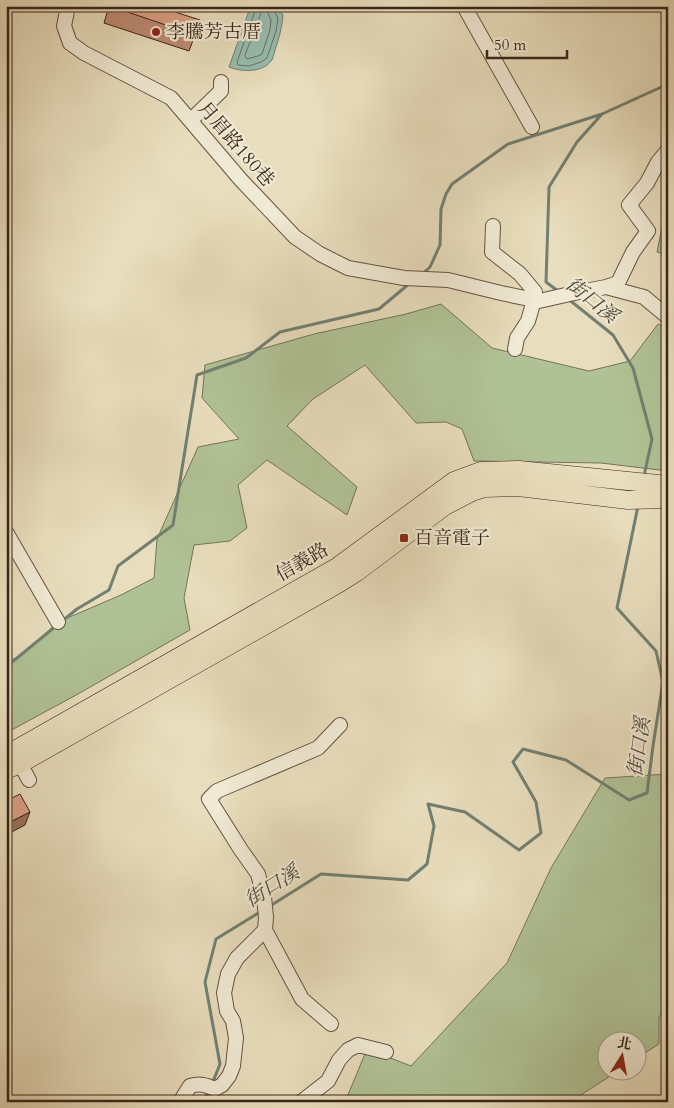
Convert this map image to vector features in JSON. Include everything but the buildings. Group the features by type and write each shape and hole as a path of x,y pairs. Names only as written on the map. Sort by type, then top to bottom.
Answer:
{"main road":[{"name":"信義路","path":"355,564 454,480 481,471 519,470 668,485"},
{"name":"信義路","path":"11,760 270,623 355,564 445,506 472,492 485,488 518,487 628,500 668,499"}],"street":[{"name":"月眉路180巷","path":"68,6 64,26 70,43 84,53 171,98 241,180 295,237 320,254 348,268 408,278 448,280 534,300"},
{"path":"464,6 532,127"},
{"path":"190,120 221,91 221,82"},
{"path":"534,300 539,301 618,283 633,252 648,231 629,205 668,150"},
{"path":"493,226 492,252 520,274 535,292 528,321 517,338 515,349"},
{"path":"606,287 644,297 668,317"},
{"path":"6,532 58,622"},
{"path":"331,1024 302,999 266,923 258,874 209,799 217,791 318,748 340,725"},
{"path":"11,760 29,780"},
{"path":"180,1102 190,1086 198,1084 211,1087 222,1085 229,1076 233,1066 236,1038 233,1021 227,1011 224,993 228,974 238,958 266,923"},
{"path":"301,1102 328,1081 339,1060 348,1050 358,1045 386,1052"}],"shaded area":[{"path":"668,206 668,255 657,252"},
{"path":"441,304 492,348 589,371 630,361 658,324 668,329 668,471 601,463 474,461 462,429 446,422 416,423 365,365 313,399 287,426 357,487 347,515 267,460 238,485 247,528 230,541 194,545 184,598 190,630 6,733 6,661 20,657 58,622 121,595 154,578 157,539 198,447 239,439 202,398 205,365 314,334 406,314"},
{"path":"668,774 668,1007 659,1017 659,1044 646,1052 646,1030 596,1030 596,1080 604,1080 570,1102 345,1102 367,1049 411,1066 507,963 551,868 605,778"}],"water":[{"path":"255,6 276,6 283,15 272,59 267,65 257,69 239,70 229,67 250,8"}],"waterway":[{"name":"街口溪","path":"558,291 546,282 549,187 577,142 602,114 668,84"},
{"path":"421,275 430,267 440,245 441,209 452,184 508,144 602,114"},
{"path":"61,622 77,609 109,590 118,566 173,525 197,375 246,358 280,332 379,309 410,283"},
{"name":"街口溪","path":"567,298 613,335 633,368 652,439 644,476"},
{"name":"街口溪","path":"270,906 321,874 408,880 427,864 434,826 428,804 465,812 519,850 541,833 536,802 513,762 523,749 566,760 629,800 647,793 663,682 656,651 617,608 638,506"},
{"path":"6,667 56,626"},
{"name":"街口溪","path":"212,1084 220,1064 205,982 216,939 260,912"},
{"name":"街口溪","path":"201,1102 209,1090"}],"place":[{"name":"李騰芳古厝","path":"156,32"},
{"name":"百音電子","path":"404,538"}]}
